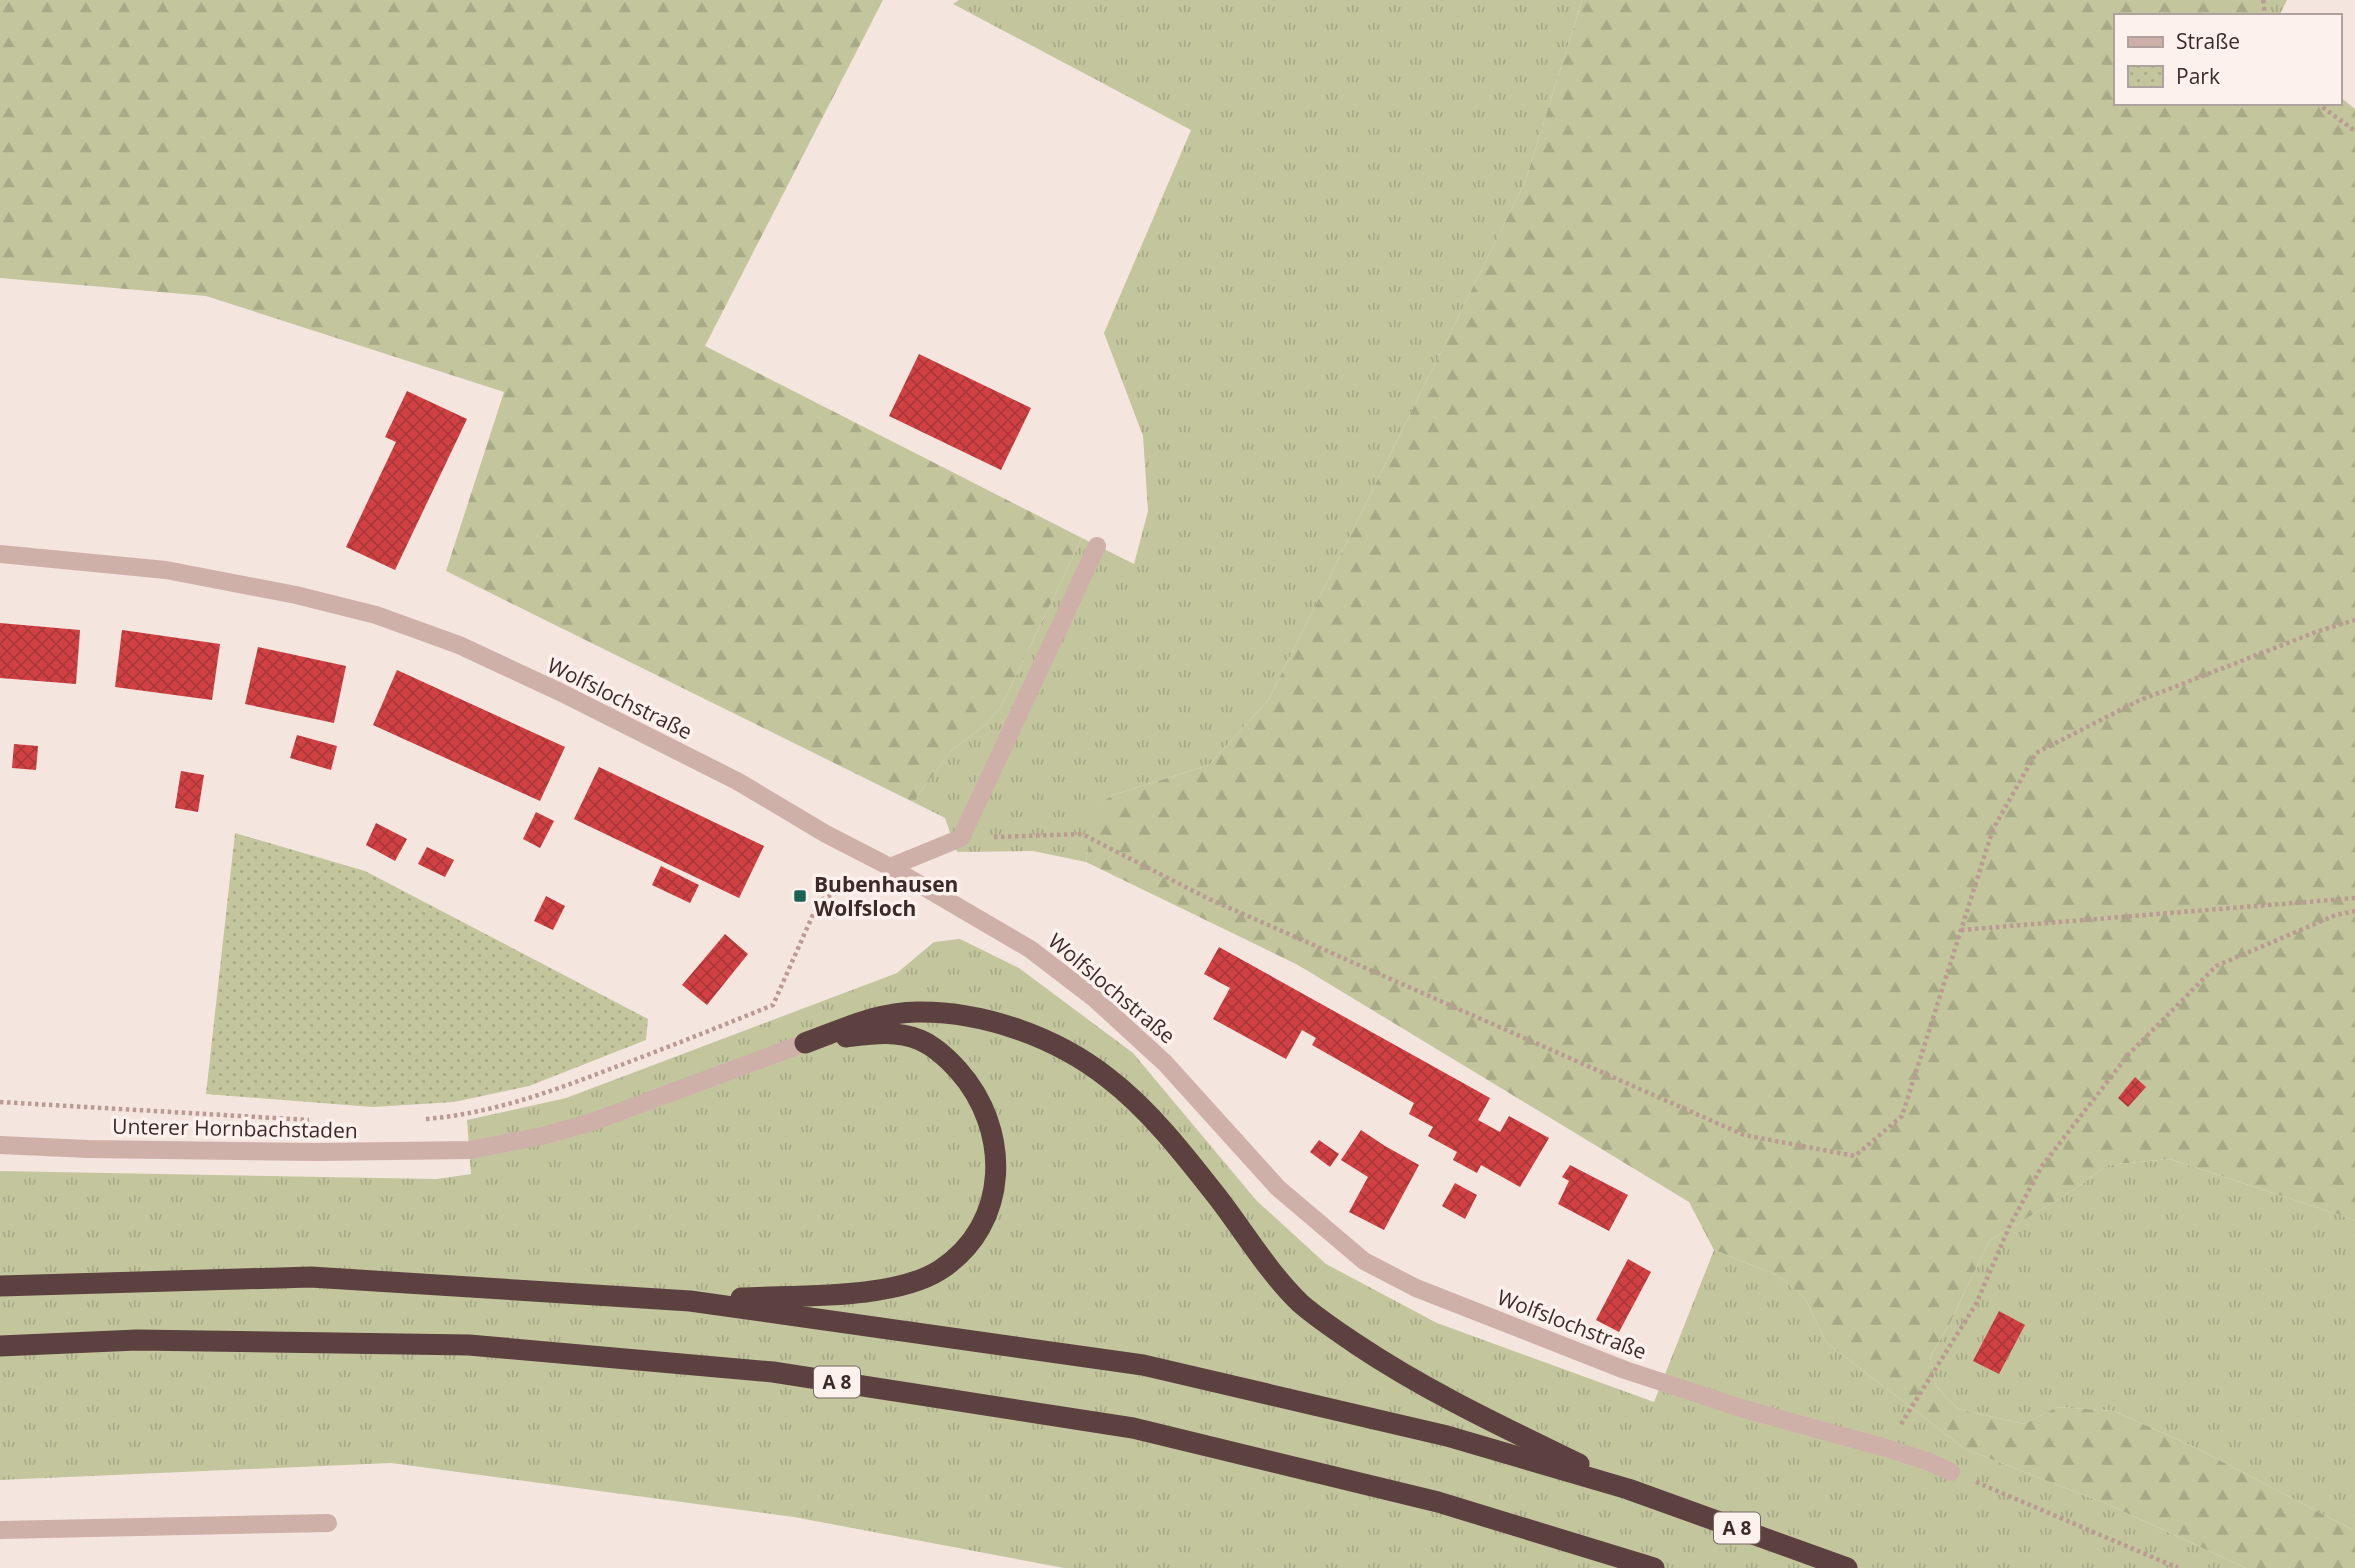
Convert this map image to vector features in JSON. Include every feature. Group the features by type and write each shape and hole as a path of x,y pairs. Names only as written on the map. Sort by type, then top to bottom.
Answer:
{"highway":[{"path":"805,1043 874,1018 916,1012 965,1017 1009,1026 1059,1047 1090,1064 1143,1111 1180,1151 1300,1303 1371,1354 1417,1382 1628,1489"},
{"path":"690,1301 891,1289 940,1270 979,1232 990,1207 996,1180 992,1133 970,1084 949,1060 920,1040 886,1032 805,1043"},
{"name":"A 8","path":"0,1286 311,1277 690,1301 1143,1365 1447,1436 1628,1489 1847,1568"},
{"name":"A 8","path":"0,1346 137,1340 469,1345 773,1371 1133,1428 1438,1502 1654,1568"}],"street":[{"path":"890,867 961,838 1097,546"},
{"name":"Wolfslochstraße","path":"0,554 166,570 296,595 376,615 459,645 560,692 737,781 1030,948 1094,998 1165,1063 1278,1188 1364,1261 1416,1288 1625,1370 1744,1409 1886,1448 1951,1472"},
{"name":"Unterer Hornbachstaden","path":"0,1144 88,1149 317,1152 470,1150 542,1136 592,1122 805,1043"},
{"path":"0,1531 328,1523"}],"path":[{"path":"2320,105 2355,131"},
{"path":"961,838 1082,834 1207,898 1744,1135 1855,1156 1902,1116 1993,829 2036,753 2138,701 2316,632 2355,620"},
{"path":"422,1119 447,1117 527,1100 773,1005 819,901 890,867"},
{"path":"1961,930 2355,898"},
{"path":"1886,1448 1976,1304 2010,1225 2042,1166 2127,1055 2216,966 2336,915 2355,911"},
{"path":"0,1102 321,1121"},
{"path":"1951,1472 2178,1568"}],"green space":[{"path":"0,0 883,0 705,346 1082,538 1001,707 986,724 951,751 913,802 446,571 504,392 206,296 0,278"},
{"path":"959,0 1582,0 1525,182 1269,699 1209,765 1113,795 1095,807 1086,862 1033,851 957,852 945,818 913,802 951,751 986,724 1001,707 1082,538 1134,564 1148,511 1143,436 1104,333 1191,130 953,4"},
{"path":"1582,0 2260,0 2263,14 2114,14 2114,105 2341,105 2341,98 2355,109 2355,1220 2170,1159 2107,1165 2075,1189 1989,1241 1950,1323 1930,1357 1936,1386 1958,1409 2024,1424 2057,1407 2114,1411 2194,1447 2355,1531 2355,1568 2246,1568 2107,1504 1965,1449 1826,1342 1805,1298 1777,1275 1714,1250 1689,1202 1298,965 1086,862 1094,807 1113,795 1209,765 1269,699 1525,182"},
{"path":"2260,0 2287,0 2280,14 2263,14"},
{"path":"235,833 365,871 648,1019 646,1040 529,1086 454,1102 373,1107 206,1094"},
{"path":"960,939 1019,968 1133,1053 1256,1200 1326,1264 1437,1323 1654,1402 1714,1250 1777,1275 1805,1298 1826,1342 1965,1449 2107,1504 2246,1568 1064,1568 794,1517 391,1463 0,1480 0,1171 437,1179 471,1174 467,1120 566,1098 897,973 934,942"},
{"path":"2170,1159 2355,1220 2355,1531 2194,1447 2114,1411 2057,1407 2024,1424 1958,1409 1936,1386 1930,1357 1950,1323 1989,1241 2075,1189 2107,1165"}],"building":[{"path":"919,354 1031,408 1001,470 889,416"},
{"path":"407,391 467,419 395,570 346,547 396,442 385,437"},
{"path":"0,623 80,630 76,684 0,678"},
{"path":"122,630 220,644 212,700 115,687"},
{"path":"258,647 346,666 334,723 245,704"},
{"path":"397,670 565,747 540,801 373,725"},
{"path":"297,735 337,746 331,770 290,758"},
{"path":"14,744 38,746 36,770 12,768"},
{"path":"599,767 764,846 739,898 574,819"},
{"path":"181,771 204,775 198,812 175,808"},
{"path":"536,812 554,821 540,848 523,839"},
{"path":"376,823 407,839 395,861 366,845"},
{"path":"427,847 454,860 445,877 418,864"},
{"path":"661,866 699,885 690,903 652,885"},
{"path":"546,896 565,906 553,930 534,921"},
{"path":"725,934 748,954 707,1005 682,985"},
{"path":"1219,947 1490,1098 1478,1120 1500,1132 1509,1116 1549,1138 1520,1187 1481,1165 1477,1173 1453,1160 1457,1152 1428,1136 1433,1127 1409,1114 1414,1103 1312,1045 1316,1038 1302,1030 1286,1059 1213,1019 1230,988 1204,974"},
{"path":"2135,1077 2146,1087 2128,1107 2118,1098"},
{"path":"1361,1130 1419,1165 1384,1230 1349,1212 1368,1177 1341,1160"},
{"path":"1319,1140 1339,1154 1330,1167 1310,1152"},
{"path":"1570,1165 1628,1195 1609,1231 1558,1204 1569,1181 1562,1177"},
{"path":"1455,1183 1477,1195 1465,1219 1442,1206"},
{"path":"1628,1259 1651,1272 1619,1332 1596,1320"},
{"path":"1999,1311 2025,1325 1999,1374 1973,1361"}],"place":[{"name":"Bubenhausen Wolfsloch","path":"800,896"}]}
